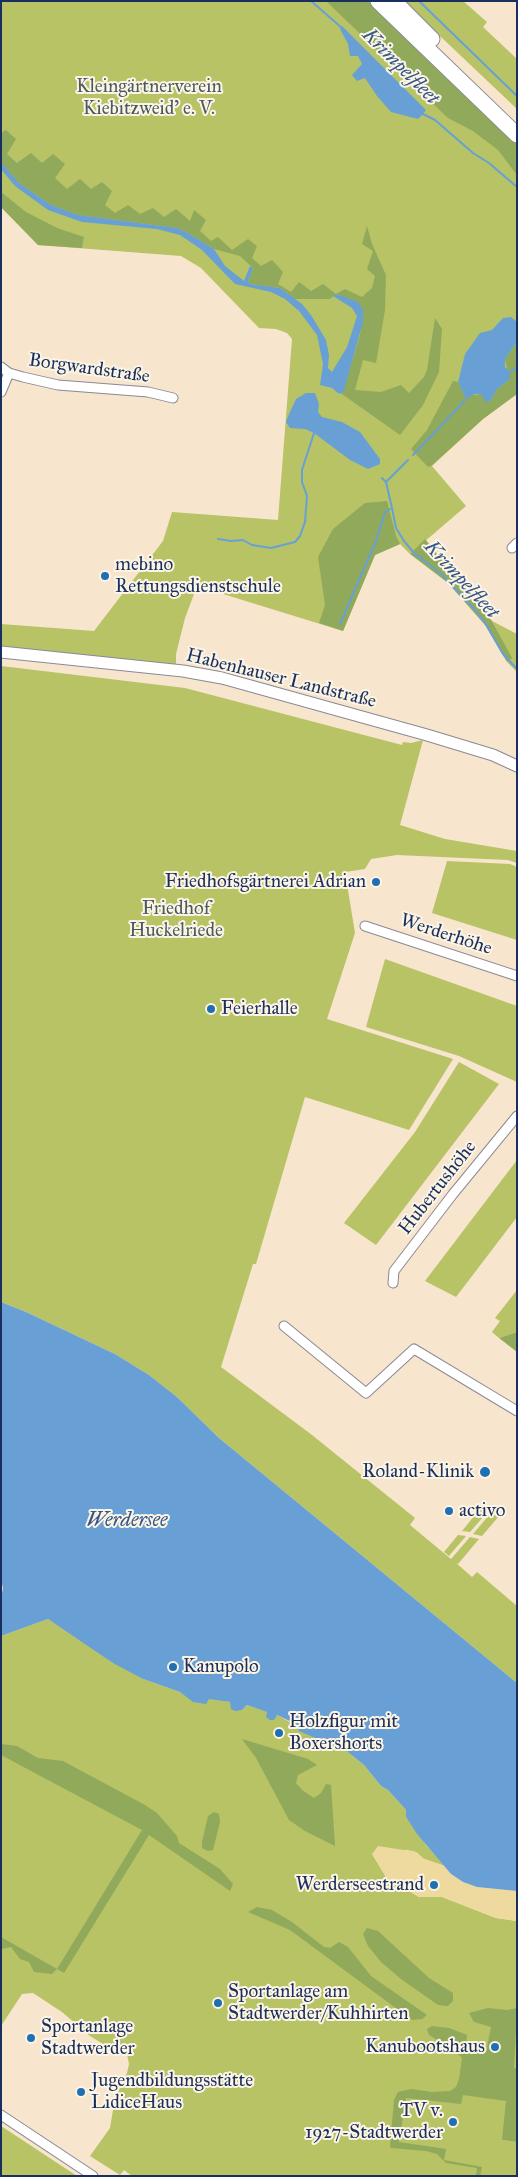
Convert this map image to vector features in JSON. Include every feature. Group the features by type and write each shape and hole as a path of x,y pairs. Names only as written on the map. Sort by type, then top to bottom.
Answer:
{"highway":[{"path":"378,1 517,135"},
{"path":"394,1 517,122"}],"street":[{"path":"1,392 5,370"},
{"name":"Borgwardstraße","path":"5,370 58,385 148,392 173,398"},
{"name":"Habenhauser Landstraße","path":"1,652 183,671 222,678 442,740 493,756 517,766"},
{"name":"Werderhöhe","path":"365,926 517,976"},
{"name":"Hubertushöhe","path":"394,1283 397,1268 453,1194 517,1116"},
{"path":"284,1326 366,1393 414,1348 517,1411"},
{"path":"1,2115 94,2176"}],"green space":[{"name":"Kleingärtnerverein Kiebitzweid' e. V.","path":"1,1 369,1 517,143 517,394 483,419 432,466 466,506 410,554 400,544 375,555 343,631 197,586 185,618 176,654 176,667 1,648 1,624 94,631 163,541 172,512 278,520 292,339 287,333 276,329 259,328 201,268 181,256 38,245 1,207"},
{"path":"326,1 369,1 517,143 517,175 498,150 473,131 448,118"},
{"path":"403,1 463,1 487,22 483,27 517,59 517,109"},
{"path":"6,130 16,139 7,154 17,163 31,153 42,163 53,154 65,164 55,178 67,189 80,179 91,189 102,182 112,191 105,205 115,213 128,205 140,214 153,208 164,217 176,209 190,221 194,210 206,220 200,231 211,241 218,237 232,250 248,239 257,246 252,258 261,266 272,260 283,272 278,284 291,292 299,282 311,291 323,284 336,294 330,299 295,299 280,288 250,284 248,281 253,268 240,256 214,249 177,228 78,215 51,205 19,183 1,162 1,133"},
{"path":"1,192 26,212 57,228 84,237 82,248 38,245 1,207"},
{"path":"367,226 372,244 386,275 385,310 376,363 363,360 355,390 381,392 401,385 409,393 424,377 427,370 435,318 442,329 439,372 423,405 400,435 342,394 360,335 363,310 336,294 345,289 362,297 372,288 375,276 367,269 373,251 362,244"},
{"path":"517,342 517,394 483,419 428,467 411,449 427,430 453,381 458,382 464,395 482,395 491,400 497,389 509,380 505,359"},
{"path":"387,501 396,536 400,544 375,555 343,631 319,623 325,605 318,557 333,529 365,503"},
{"path":"425,539 492,621 512,658 507,662 485,625 448,583 410,554"},
{"path":"492,621 517,634 517,672 507,662 511,658"},
{"name":"Friedhof Huckelriede","path":"1,666 185,688 402,745 403,742 411,743 423,740 400,825 445,839 517,851 517,863 508,860 397,855 371,859 365,869 345,872 355,933 327,1019 453,1059 409,1130 305,1097 256,1264 253,1264 221,1367 312,1435 415,1518 410,1525 451,1559 470,1537 479,1539 458,1564 455,1562 472,1577 477,1572 517,1606 517,1683 219,1438 177,1397 149,1375 115,1354 1,1302"},
{"path":"447,861 510,864 517,867 517,940 432,913"},
{"path":"385,959 517,1006 517,1082 459,1056 366,1027"},
{"path":"459,1062 499,1084 376,1245 344,1223 415,1132"},
{"path":"517,1160 517,1217 456,1297 425,1281"},
{"path":"517,1290 517,1332 499,1338 492,1332 500,1321 495,1318"},
{"path":"517,1332 517,1352 499,1338"},
{"path":"484,1504 490,1509 470,1532 462,1531"},
{"path":"490,1514 499,1516 482,1536 473,1534"},
{"path":"458,1535 466,1536 449,1556 444,1552"},
{"path":"48,1619 143,1679 180,1692 230,1702 242,1710 247,1705 277,1715 334,1746 339,1745 364,1765 381,1786 388,1790 406,1810 406,1817 426,1845 445,1866 424,1859 416,1852 407,1850 372,1854 386,1877 419,1897 442,1897 496,1918 517,1921 517,2102 502,2140 517,2142 517,2176 132,2176 124,2170 120,2175 90,2156 110,2128 115,2098 127,2073 129,2064 127,2054 118,2047 103,2044 90,2036 62,2012 33,1993 22,1994 1,2026 1,1636"},
{"path":"242,1739 308,1759 317,1765 298,1775 296,1783 302,1790 314,1798 321,1793 326,1784 331,1785 335,1846 305,1831 289,1820 256,1758"},
{"path":"1,1744 17,1746 38,1758 63,1761 145,1805 157,1813 177,1836 179,1843 220,1869 233,1884 230,1891 149,1835 64,1973 57,1969 142,1830 1,1755"},
{"path":"214,1812 219,1814 220,1822 213,1850 208,1851 202,1848 202,1842 208,1816"},
{"path":"257,1907 272,1910 292,1922 324,1947 330,1948 339,1942 348,1947 371,1976 427,2015 422,2019 412,2020 290,1930 248,1912"},
{"path":"367,1928 378,1931 429,1978 453,1993 453,2001 448,2006 438,2005 401,1979 381,1962 368,1946 363,1934"},
{"path":"1,1937 57,1969 52,1974 34,1972 29,1962 20,1959 11,1947 1,1949"},
{"path":"488,2008 507,2010 517,2008 514,2068 517,2069 517,2142 502,2140 506,2101 463,2095 461,2104 406,2098 399,2142 446,2149 444,2160 482,2167 480,2176 476,2176 477,2168 446,2163 437,2154 426,2151 391,2148 394,2100 398,2092 411,2089 432,2092 450,2091 456,2087 459,2079 462,2058 455,2051 429,2035 427,2029 432,2026 449,2028 467,2035 466,2045 486,2052 491,2027 474,2022 469,2013"},
{"path":"1,2126 77,2176 1,2176"}],"sand":[{"name":"Werderseestrand","path":"378,1846 416,1852 424,1859 445,1866 451,1874 463,1882 477,1887 517,1891 517,1921 496,1918 442,1897 419,1897 386,1877 372,1854"}],"water":[{"name":"Krimpelfleet","path":"342,26 426,110 418,119 391,112 365,78 357,81 352,75 362,64 358,56 350,56 348,44 340,29"},
{"path":"1,162 19,183 51,205 78,215 177,228 214,249 225,266 244,281 250,266 253,268 248,281 250,284 280,288 302,304 311,315 326,340 329,355 328,368 332,372 347,347 357,316 352,308 333,296 336,294 358,302 363,310 363,322 342,394 332,388 320,385 323,364 317,335 299,311 285,299 271,292 235,284 202,250 180,235 157,229 82,222 48,210 15,186 1,169"},
{"path":"511,317 517,322 517,342 505,359 505,367 510,372 509,380 497,389 491,400 486,403 482,395 475,394 467,398 458,382 465,354 480,333 492,330 503,318"},
{"path":"306,393 315,393 319,404 318,412 322,417 342,422 360,432 380,459 380,464 368,469 350,460 314,433 305,429 290,428 286,422 289,414 296,399"},
{"name":"Werdersee","path":"1,1302 115,1354 149,1375 177,1397 219,1438 517,1683 517,1891 477,1887 463,1882 451,1874 417,1834 406,1817 406,1810 388,1790 381,1786 364,1765 339,1745 334,1746 299,1731 296,1724 277,1715 274,1720 270,1720 266,1717 267,1712 247,1705 242,1710 235,1711 231,1709 230,1702 209,1699 206,1704 193,1702 180,1692 143,1679 113,1663 48,1619 1,1636 1,1599 3,1588 1,1580"}],"waterway":[{"name":"Krimpelfleet","path":"311,1 342,28"},
{"path":"419,1 517,96"},
{"name":"Krimpelfleet","path":"423,114 435,120 473,153 489,163 517,187"},
{"path":"509,373 517,367"},
{"path":"413,455 468,397"},
{"path":"218,539 243,540 252,545 271,548 295,542 300,536 305,522 307,496 302,482 302,470 314,433"},
{"path":"386,482 408,460"},
{"path":"340,624 376,541 385,512 392,508 386,482 382,478"},
{"name":"Krimpelfleet","path":"392,508 396,528 404,541 414,553 440,573 477,612 503,654 517,669"}],"place":[{"name":"mebino Rettungsdienstschule","path":"105,576"},
{"name":"Friedhofsgärtnerei Adrian","path":"376,882"},
{"name":"Feierhalle","path":"211,1009"},
{"name":"Roland-Klinik","path":"485,1472"},
{"name":"activo","path":"449,1511"},
{"name":"Kanupolo","path":"173,1667"},
{"name":"Holzfigur mit Boxershorts","path":"279,1733"},
{"name":"Werderseestrand","path":"434,1885"},
{"name":"Sportanlage am Stadtwerder/Kuhhirten","path":"218,2003"},
{"name":"Sportanlage Stadtwerder","path":"31,2038"},
{"name":"Kanubootshaus","path":"495,2047"},
{"name":"Jugendbildungsstätte LidiceHaus","path":"81,2092"},
{"name":"TV v. 1927-Stadtwerder","path":"453,2122"}]}
